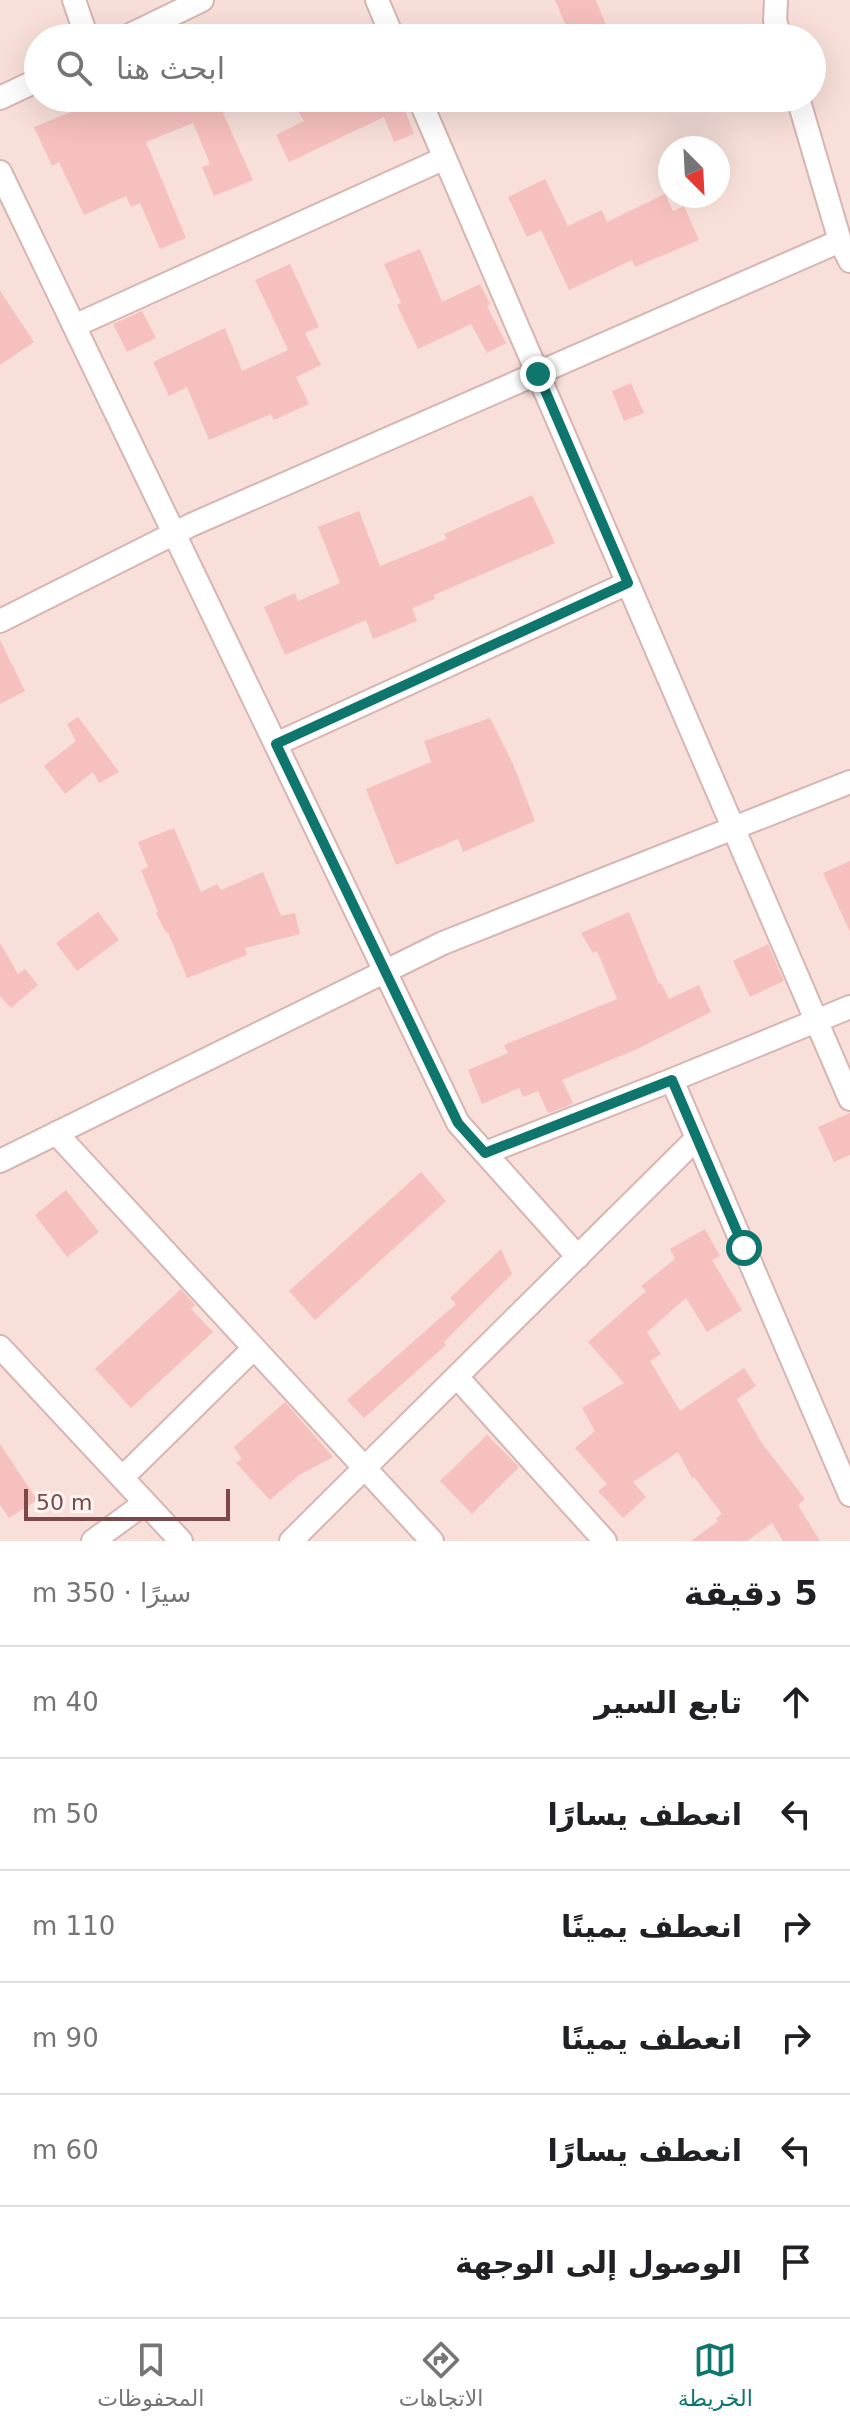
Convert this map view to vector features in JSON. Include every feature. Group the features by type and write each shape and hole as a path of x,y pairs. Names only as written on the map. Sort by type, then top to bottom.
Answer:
{"street":[{"path":"74,0 82,24"},
{"path":"153,24 202,0"},
{"path":"377,0 387,24"},
{"path":"776,0 776,24"},
{"path":"0,98 24,87"},
{"path":"425,112 850,1099"},
{"path":"0,621 175,533 538,374 845,251 802,112"},
{"path":"74,326 445,158"},
{"path":"0,172 458,1123 578,1257"},
{"path":"276,744 628,583"},
{"path":"0,1161 443,943 850,782"},
{"path":"485,1153 850,1007"},
{"path":"672,1080 850,1495"},
{"path":"56,1133 432,1541"},
{"path":"291,1541 697,1138"},
{"path":"0,1347 181,1541"},
{"path":"122,1478 254,1348"},
{"path":"457,1377 605,1541"},
{"path":"93,1541 145,1503"}],"shaded area":[{"path":"0,0 850,0 850,1541 0,1541"}],"building":[{"path":"555,0 596,0 606,24 565,24"},
{"path":"71,112 225,112 253,180 214,196 202,167 210,164 193,123 146,142 186,238 160,249 140,203 131,207 126,196 84,215 59,162 52,166 34,127"},
{"path":"299,112 406,112 414,134 394,142 384,117 289,162 276,135 304,121"},
{"path":"545,179 568,226 602,210 607,222 658,197 658,208 672,208 673,211 685,208 699,240 635,267 632,260 569,290 541,230 527,237 508,197"},
{"path":"420,249 442,302 480,284 490,304 487,306 506,343 487,353 471,324 418,349 397,305 401,303 384,264"},
{"path":"290,264 319,327 305,333 321,365 296,377 309,404 274,420 271,414 209,440 187,387 169,396 153,362 225,328 242,371 288,350 255,280"},
{"path":"0,291 34,342 0,365"},
{"path":"142,311 156,338 127,352 113,324"},
{"path":"631,383 644,413 624,421 612,391"},
{"path":"532,495 555,543 434,595 435,599 412,608 417,621 373,639 366,620 285,655 264,607 295,593 298,601 340,583 318,527 359,511 380,566 447,539 444,534"},
{"path":"0,640 25,691 0,704"},
{"path":"78,717 119,772 99,783 93,772 65,794 44,766 76,741 67,724"},
{"path":"490,718 513,764 535,821 463,852 458,839 396,865 366,789 431,762 424,741"},
{"path":"174,828 201,892 217,884 221,890 263,872 281,916 295,913 300,934 245,948 247,955 187,978 168,932 156,913 141,870 148,867 138,842"},
{"path":"850,861 850,932 823,873"},
{"path":"98,912 119,940 77,971 56,943"},
{"path":"629,912 659,984 669,999 699,985 711,1012 637,1049 562,1080 573,1103 565,1107 548,1113 538,1091 523,1097 519,1088 482,1104 468,1070 508,1053 504,1045 617,999 597,951 593,953 581,933"},
{"path":"0,943 18,974 25,969 38,985 11,1008 0,996"},
{"path":"768,944 784,981 750,997 733,961"},
{"path":"850,1113 850,1155 834,1162 818,1127"},
{"path":"421,1172 446,1201 315,1320 289,1291"},
{"path":"66,1190 99,1232 67,1257 35,1215"},
{"path":"705,1229 720,1256 712,1260 742,1310 707,1332 686,1298 647,1332 661,1354 650,1361 680,1411 744,1368 756,1386 737,1399 761,1442 805,1499 798,1505 820,1541 783,1541 772,1523 747,1541 691,1541 718,1521 716,1518 722,1514 692,1478 678,1452 633,1482 646,1497 623,1518 598,1491 607,1484 575,1448 595,1431 582,1408 624,1383 588,1342 646,1291 641,1286 675,1259 670,1249"},
{"path":"501,1249 512,1274 444,1342 446,1345 364,1418 347,1400 456,1304 450,1298"},
{"path":"181,1289 195,1305 191,1309 213,1332 131,1408 95,1369"},
{"path":"285,1402 333,1457 299,1475 270,1500 236,1463 242,1459 234,1447"},
{"path":"487,1435 519,1467 472,1514 440,1481"},
{"path":"0,1444 37,1500 9,1518 0,1505"}],"route":[{"path":"538,374 628,583 276,744 458,1123 485,1153 672,1080 744,1248"}]}
